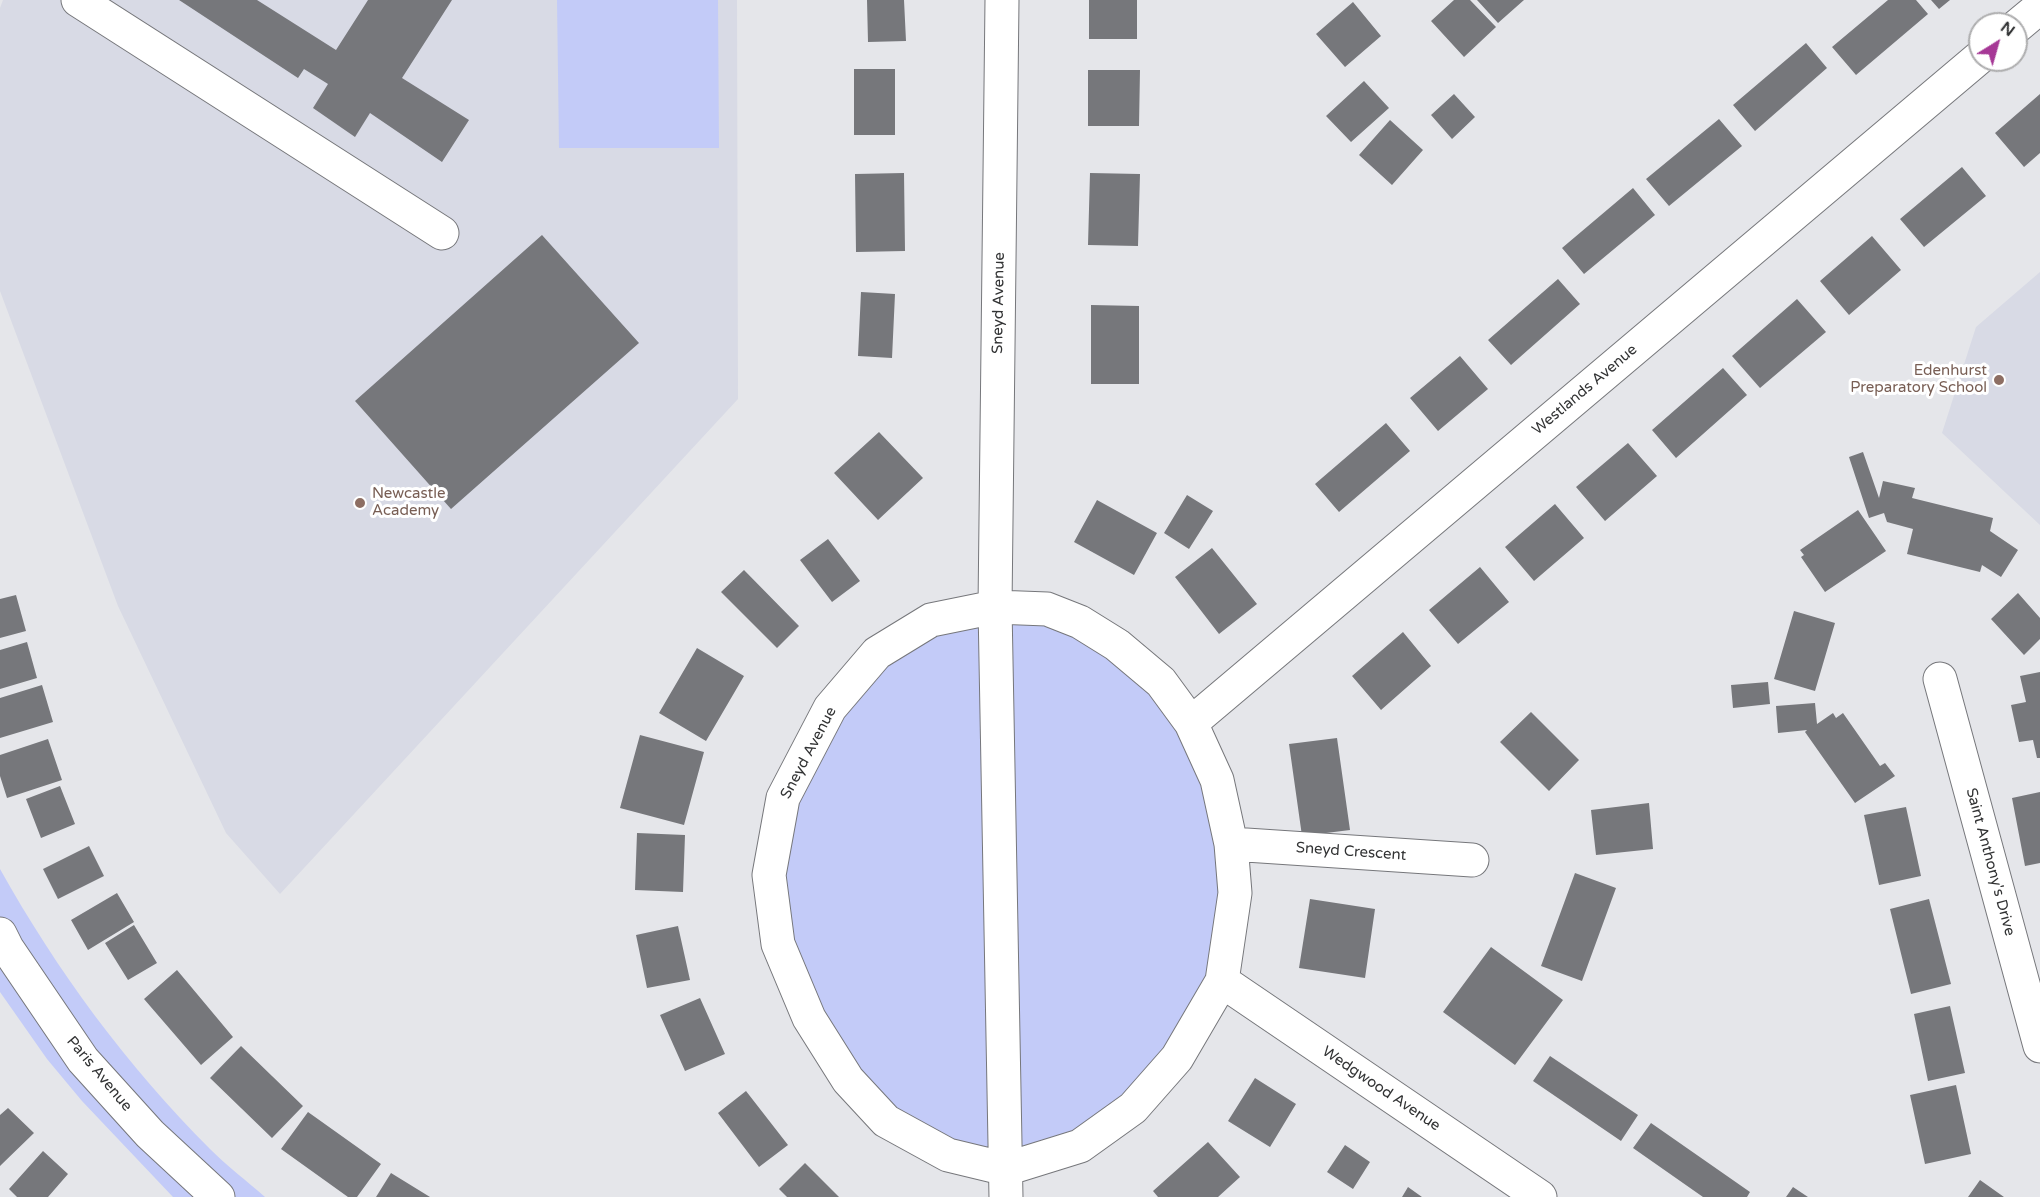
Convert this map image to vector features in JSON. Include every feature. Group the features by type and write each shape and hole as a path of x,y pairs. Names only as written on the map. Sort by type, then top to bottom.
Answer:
{"street":[{"path":"78,0 442,233"},
{"name":"Sneyd Avenue","path":"1002,0 995,607 1006,1183"},
{"path":"2028,17 2040,7"},
{"name":"Westlands Avenue","path":"1191,723 1968,67"},
{"name":"Sneyd Avenue","path":"995,607 1047,609 1089,628 1118,645 1161,682 1191,723 1217,780 1231,844 1235,893 1222,981 1176,1058 1133,1108 1080,1146 1006,1183 886,1121 848,1080 809,1018 778,944 769,875 783,798 830,708 877,653 931,620 995,607"},
{"name":"Saint Anthony's Drive","path":"1940,679 2040,1046"},
{"name":"Sneyd Crescent","path":"1231,844 1472,860"},
{"name":"Paris Avenue","path":"0,934 7,948 83,1060 150,1134 218,1197"},
{"name":"Wedgwood Avenue","path":"1222,981 1540,1197"}],"shaded area":[{"name":"Newcastle Academy","path":"3,0 737,0 738,399 280,894 226,833 118,606 0,291 0,8"},
{"path":"557,0 718,0 719,148 559,148"},
{"name":"Edenhurst Preparatory School","path":"2040,272 2040,525 1942,433 1976,327"},
{"path":"995,607 1117,645 1217,780 1222,981 1133,1108 1006,1169 886,1121 778,944 783,798 877,653"},
{"path":"0,869 45,944 122,1051 150,1085 210,1149 265,1197 173,1197 82,1101 47,1059 0,992"}],"building":[{"path":"179,0 257,0 336,50 368,0 452,0 402,78 469,120 442,162 370,113 355,137 313,108 328,84 304,69 298,78"},
{"path":"867,0 904,0 906,41 868,42"},
{"path":"1089,0 1137,0 1137,39 1089,39"},
{"path":"1454,0 1470,0 1496,27 1464,57 1431,21"},
{"path":"1477,0 1524,0 1498,23"},
{"path":"1888,0 1916,0 1928,14 1856,75 1832,47"},
{"path":"1931,0 1950,0 1939,9"},
{"path":"1353,2 1381,36 1345,67 1316,34"},
{"path":"1806,43 1827,68 1755,131 1733,105"},
{"path":"854,69 895,69 895,135 854,135"},
{"path":"1088,70 1140,70 1139,126 1088,126"},
{"path":"1364,81 1389,108 1351,142 1326,116"},
{"path":"1454,94 1475,117 1452,139 1431,115"},
{"path":"2040,94 2040,153 2024,167 1995,133"},
{"path":"1719,119 1742,146 1669,206 1646,179"},
{"path":"1390,120 1423,150 1392,185 1359,155"},
{"path":"1962,167 1986,196 1924,247 1900,219"},
{"path":"904,173 905,251 856,252 855,174"},
{"path":"1090,173 1140,174 1138,246 1088,245"},
{"path":"1633,188 1655,215 1584,274 1562,248"},
{"path":"542,235 639,343 451,509 355,401"},
{"path":"1872,236 1901,270 1849,315 1820,281"},
{"path":"1558,279 1580,304 1511,365 1488,340"},
{"path":"861,292 895,294 892,358 858,356"},
{"path":"1797,299 1826,332 1760,388 1732,356"},
{"path":"1091,305 1139,306 1139,384 1091,384"},
{"path":"1460,356 1488,389 1438,431 1410,398"},
{"path":"1723,368 1747,395 1676,458 1652,430"},
{"path":"1386,423 1410,451 1339,512 1315,484"},
{"path":"879,432 923,478 878,520 834,473"},
{"path":"1628,443 1657,476 1605,521 1576,487"},
{"path":"1863,452 1879,498 1883,481 1915,488 1912,498 1993,518 1990,531 2018,550 2001,577 1982,565 1980,572 1907,554 1913,529 1887,522 1884,513 1869,518 1849,457"},
{"path":"1187,495 1213,511 1189,549 1164,533"},
{"path":"1097,500 1157,533 1134,575 1074,542"},
{"path":"1555,504 1584,538 1534,581 1505,547"},
{"path":"1858,510 1886,551 1825,592 1801,557 1804,555 1800,550"},
{"path":"828,539 860,581 832,602 800,560"},
{"path":"1212,548 1257,604 1219,634 1175,577"},
{"path":"1480,567 1509,602 1458,644 1429,610"},
{"path":"744,570 799,626 777,648 721,592"},
{"path":"2018,593 2040,618 2040,639 2024,655 1991,619"},
{"path":"16,595 26,631 0,638 0,599"},
{"path":"1794,611 1835,623 1815,691 1774,679"},
{"path":"1403,632 1431,666 1381,710 1352,676"},
{"path":"27,642 37,678 0,689 0,650"},
{"path":"697,648 744,676 706,741 659,713"},
{"path":"2040,672 2040,758 2037,758 2033,740 2019,742 2011,705 2026,702 2020,676"},
{"path":"1768,682 1770,704 1733,708 1731,685"},
{"path":"42,685 53,722 0,738 0,698"},
{"path":"1815,703 1817,724 1833,713 1836,718 1843,713 1880,766 1885,763 1895,776 1855,803 1805,732 1807,730 1778,733 1776,706"},
{"path":"1531,712 1579,760 1549,791 1500,742"},
{"path":"640,735 704,752 684,825 620,808"},
{"path":"1337,738 1350,830 1302,836 1289,744"},
{"path":"48,739 62,780 7,798 0,776 0,755"},
{"path":"60,786 75,824 41,838 26,799"},
{"path":"2040,792 2040,863 2025,866 2012,798"},
{"path":"1649,803 1653,849 1596,855 1591,810"},
{"path":"1906,807 1921,876 1879,885 1864,815"},
{"path":"637,833 685,835 683,892 635,890"},
{"path":"89,846 104,876 58,899 43,869"},
{"path":"1575,873 1616,888 1582,981 1541,966"},
{"path":"117,893 134,922 88,950 71,920"},
{"path":"1310,899 1375,909 1365,978 1299,968"},
{"path":"1929,899 1951,984 1911,994 1890,909"},
{"path":"134,925 157,963 128,980 105,943"},
{"path":"678,926 690,980 647,988 636,935"},
{"path":"1491,947 1563,1000 1515,1065 1443,1012"},
{"path":"177,970 233,1037 201,1065 144,999"},
{"path":"700,998 725,1054 685,1071 660,1015"},
{"path":"1950,1006 1965,1073 1928,1081 1914,1014"},
{"path":"241,1046 303,1106 272,1138 210,1078"},
{"path":"1550,1056 1638,1115 1621,1141 1533,1081"},
{"path":"1255,1078 1296,1104 1270,1147 1228,1121"},
{"path":"1956,1085 1971,1154 1925,1164 1910,1095"},
{"path":"746,1091 788,1145 759,1167 718,1113"},
{"path":"8,1108 34,1133 0,1166 0,1115"},
{"path":"308,1112 381,1164 357,1197 348,1197 281,1149"},
{"path":"1651,1123 1750,1192 1747,1197 1703,1197 1633,1148"},
{"path":"1208,1142 1240,1177 1218,1197 1158,1197 1153,1191"},
{"path":"1345,1145 1370,1162 1353,1189 1327,1172"},
{"path":"43,1151 68,1174 48,1197 17,1197 9,1189"},
{"path":"805,1163 839,1197 787,1197 779,1189"},
{"path":"391,1173 430,1197 376,1197"},
{"path":"1980,1180 2004,1197 1968,1197"},
{"path":"1408,1187 1422,1197 1402,1197"},
{"path":"1793,1187 1808,1197 1786,1197"}],"place":[{"name":"Edenhurst Preparatory School","path":"1999,380"},
{"name":"Newcastle Academy","path":"360,503"}]}
